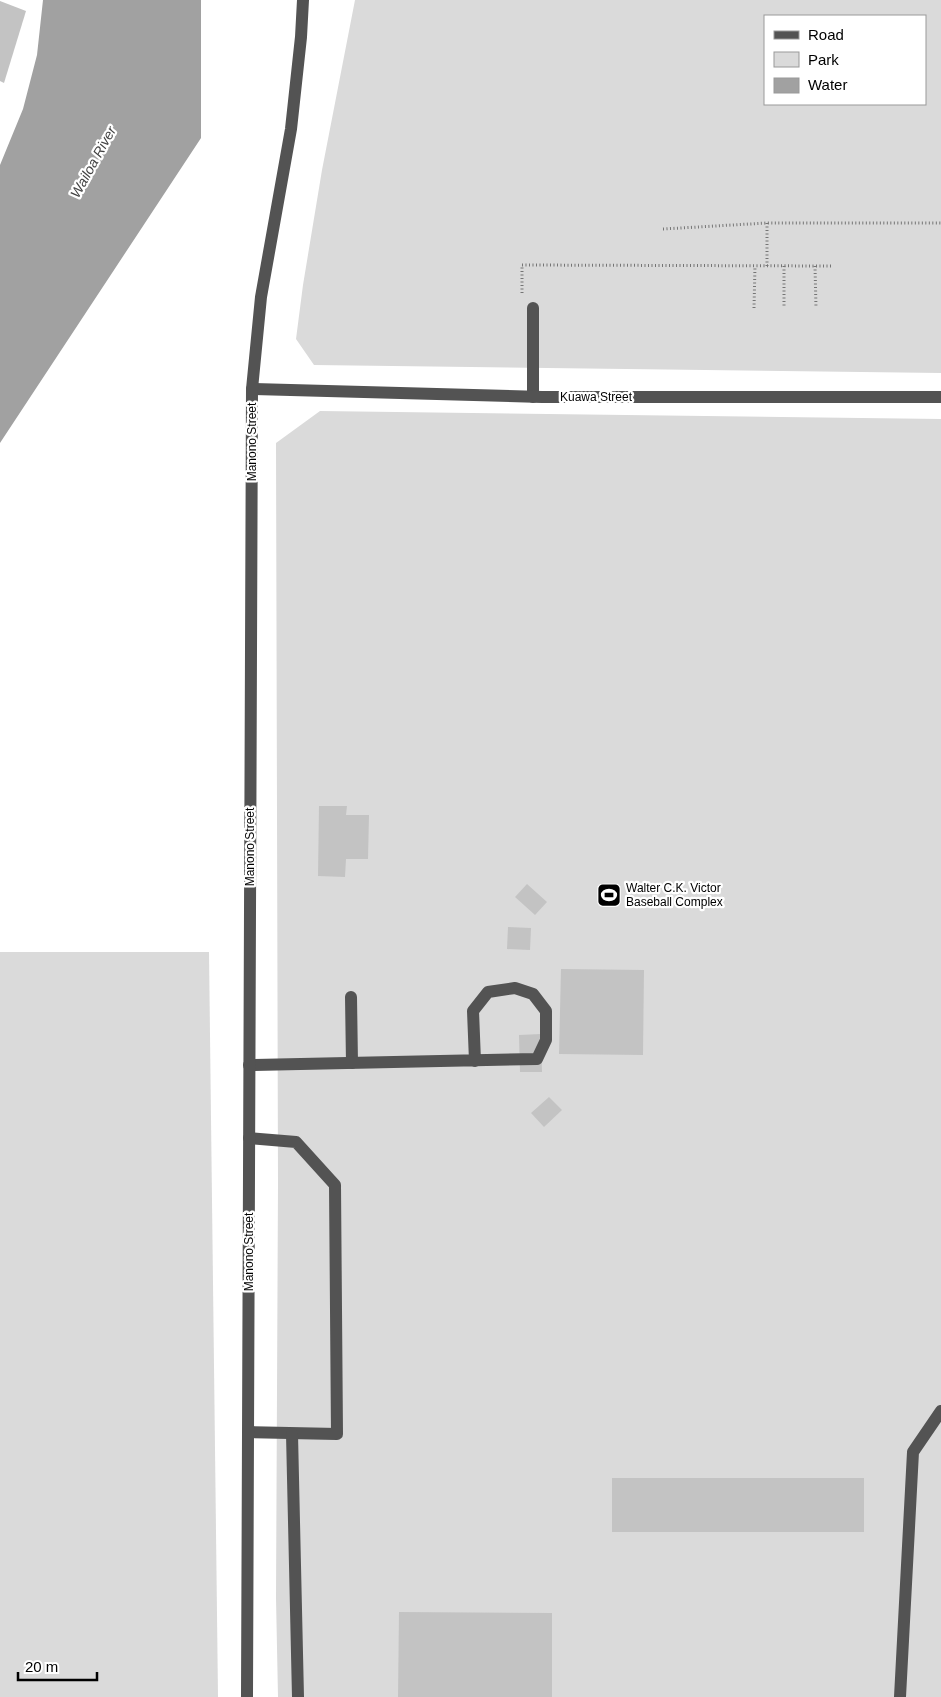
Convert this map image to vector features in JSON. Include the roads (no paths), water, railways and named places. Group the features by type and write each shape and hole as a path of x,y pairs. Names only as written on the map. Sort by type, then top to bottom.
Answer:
{"street":[{"name":"Manono Street","path":"247,1697 252,389 261,298 291,129 303,0"},
{"path":"533,308 533,397"},
{"name":"Kuawa Street","path":"252,389 533,397 941,397"},
{"path":"249,1065 475,1061 537,1059 546,1040 546,1011 533,994 515,988 488,992 473,1011 475,1061"},
{"path":"352,997 352,1063"},
{"path":"248,1432 336,1434 335,1185 296,1142 249,1138"},
{"path":"900,1697 913,1452 941,1411"},
{"path":"292,1434 298,1697"}],"water":[{"name":"Wailoa River","path":"43,0 201,0 201,138 0,443 0,165 23,109 37,55"}],"place":[{"name":"Walter C.K. Victor Baseball Complex","path":"609,895"}]}
